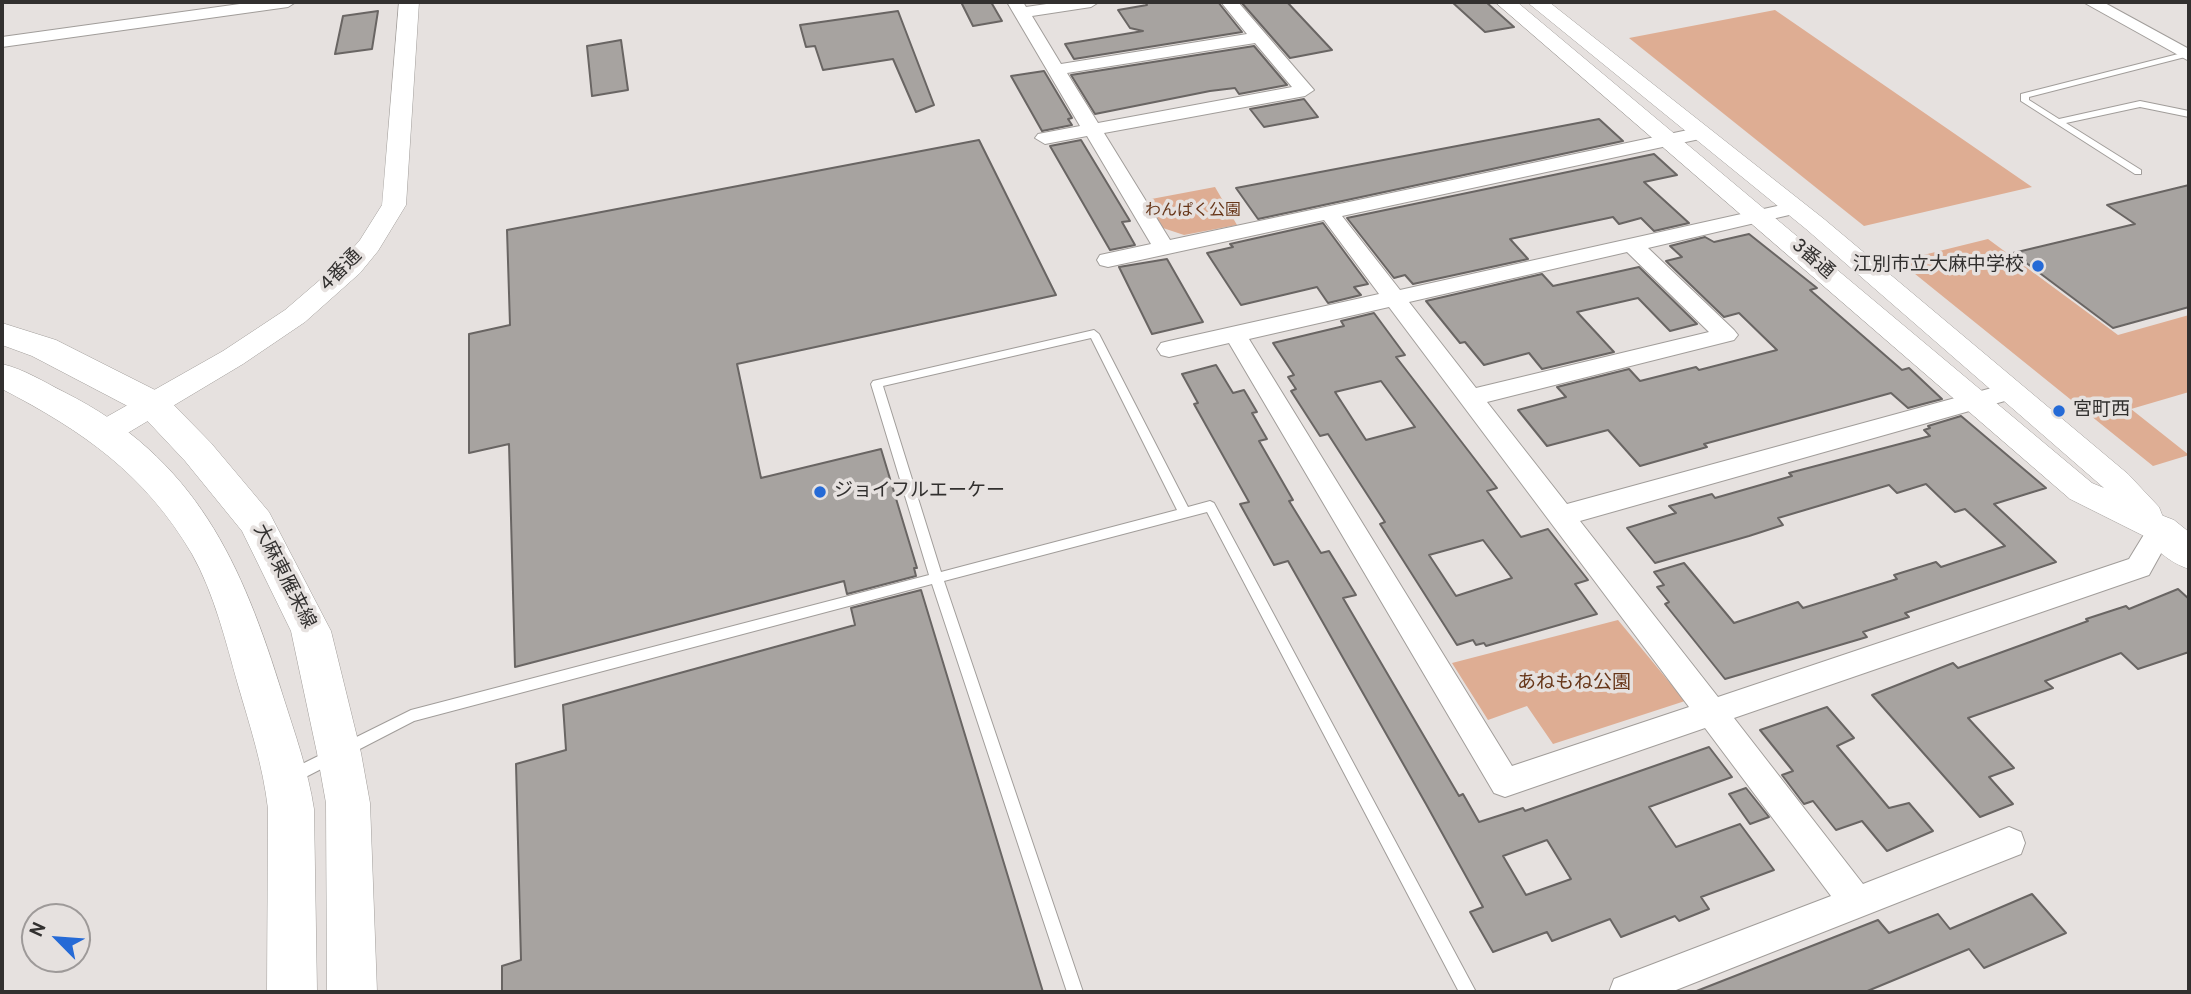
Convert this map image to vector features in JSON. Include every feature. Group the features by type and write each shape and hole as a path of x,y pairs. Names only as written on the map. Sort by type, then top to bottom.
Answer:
{"main road":[{"name":"大麻東雁来線","path":"2,334 44,348 151,403 198,452 256,522 311,631 340,753 348,803 352,992"},
{"path":"2,375 64,406 105,432 154,474 209,549 243,631 287,779 292,822 292,992"}],"street":[{"path":"2,43 288,2"},
{"name":"4番通","path":"105,432 267,336 352,267 376,234 394,205 409,2"},
{"path":"1091,2 1018,7 1164,248"},
{"path":"1045,138 1304,90 1229,2"},
{"name":"3番通","path":"1505,2 2081,491 2180,535"},
{"name":"3番通","path":"1538,2 1795,208 2180,535"},
{"path":"2091,2 2188,55"},
{"path":"1055,70 1260,37"},
{"path":"1108,260 1702,133"},
{"path":"1170,349 1795,208"},
{"path":"1328,212 1857,903"},
{"path":"1471,398 1726,335 1631,244"},
{"path":"1234,334 1505,783 2139,568 2180,535"},
{"path":"1561,516 2010,391"},
{"path":"1627,992 2009,843"}],"lane":[{"path":"2137,172 2025,101 2024,96 2188,55"},
{"path":"2057,122 2140,104 2189,114"},
{"path":"1075,992 938,580 877,384 1094,334 1185,513"},
{"path":"287,779 411,716 938,580 1210,506 1468,992"}],"green space":[{"path":"1775,10 2032,187 1864,226 1629,38"},
{"name":"わんぱく公園","path":"1215,187 1237,225 1184,235 1163,228 1146,200"},
{"path":"1988,239 2118,335 2189,315 2189,392 2131,409 2189,455 2153,466 1899,261"},
{"name":"あねもね公園","path":"1618,620 1685,701 1553,744 1527,706 1488,720 1452,663"}],"building":[{"path":"961,2 991,2 1002,21 973,26"},
{"path":"1145,2 1218,2 1242,32 1074,59 1065,44 1143,31 1130,28 1118,10 1147,5"},
{"path":"1241,2 1287,2 1332,50 1290,58"},
{"path":"1452,2 1486,2 1514,27 1485,32"},
{"path":"378,11 372,49 335,54 343,16"},
{"path":"898,11 934,105 916,112 893,59 823,70 815,46 806,47 800,25"},
{"path":"621,40 628,90 592,96 587,46"},
{"path":"1254,46 1287,85 1239,94 1235,88 1210,91 1095,114 1071,75"},
{"path":"1044,71 1072,118 1068,119 1072,125 1042,131 1011,76"},
{"path":"1304,99 1318,117 1264,127 1250,109"},
{"path":"1599,119 1623,141 1258,219 1236,188"},
{"path":"979,140 1056,295 737,364 761,478 881,449 917,568 914,568 916,576 847,594 844,581 515,667 509,444 469,453 469,334 510,325 507,230"},
{"path":"1081,140 1130,221 1122,222 1135,245 1110,250 1050,146"},
{"path":"1654,154 1677,175 1644,182 1689,223 1654,231 1641,218 1619,224 1613,217 1510,239 1528,259 1413,284 1405,275 1394,278 1347,218"},
{"path":"2189,185 2189,307 2113,328 2013,253 2135,224 2107,205"},
{"path":"1323,223 1368,284 1354,287 1361,295 1328,303 1317,287 1241,305 1207,253 1233,247 1230,244"},
{"path":"1749,234 1817,288 1810,290 1902,370 1909,368 1942,399 1908,408 1891,393 1704,444 1707,447 1640,466 1608,430 1547,446 1518,410 1566,397 1557,387 1629,369 1640,381 1696,367 1699,370 1777,350 1739,313 1724,317 1666,261 1682,257 1670,246 1705,237 1714,242"},
{"path":"1167,259 1203,322 1152,334 1119,267"},
{"path":"1639,267 1697,324 1670,331 1638,298 1577,312 1614,352 1542,369 1529,353 1484,365 1465,342 1460,343 1426,301 1542,274 1553,286"},
{"path":"1374,313 1405,355 1396,357 1497,488 1487,491 1521,537 1548,529 1588,580 1575,584 1597,614 1486,646 1484,643 1476,645 1473,640 1457,645 1380,524 1385,522 1328,434 1320,436 1291,391 1296,389 1288,377 1294,375 1273,343 1344,326 1341,321","holes":["1381,381 1415,427 1366,440 1335,392","1483,540 1512,578 1456,596 1429,555"]},
{"path":"1216,365 1233,393 1244,390 1257,412 1252,413 1267,439 1259,441 1293,500 1289,501 1321,553 1329,551 1356,595 1343,598 1459,796 1463,794 1479,822 1523,808 1525,811 1709,747 1732,777 1649,807 1676,847 1740,824 1774,870 1701,897 1709,909 1679,921 1675,916 1621,937 1610,919 1552,941 1547,932 1493,952 1470,912 1483,907 1288,561 1274,565 1240,504 1249,502 1194,404 1198,403 1182,374","holes":["1547,840 1571,879 1526,895 1503,856"]},
{"path":"1961,416 2046,488 1994,504 2056,562 1905,613 1909,617 1863,632 1867,637 1725,679 1665,604 1669,602 1657,587 1664,585 1654,572 1684,563 1734,623 1798,602 1803,608 1897,579 1894,575 1936,562 1941,567 2005,546 1965,509 1955,512 1926,484 1897,493 1889,485 1778,518 1783,525 1655,563 1627,528 1676,513 1669,506 1712,494 1715,498 1792,476 1789,473 1930,436 1924,430 1930,428 1928,426"},
{"path":"2178,589 2189,599 2189,652 2138,669 2121,653 2045,681 2053,688 1968,718 2014,768 1989,777 2013,804 1980,817 1872,695 1953,663 1958,668 2088,621 2086,619 2126,606 2129,609"},
{"path":"921,590 1043,992 502,992 502,966 521,960 516,764 566,750 563,705 855,625 851,608"},
{"path":"1827,707 1854,738 1837,746 1889,808 1909,803 1933,831 1887,851 1862,821 1836,830 1813,801 1804,804 1782,775 1793,771 1760,730"},
{"path":"1746,788 1769,817 1750,824 1729,794"},
{"path":"2032,894 2066,933 1984,968 1969,949 1865,992 1694,992 1878,920 1889,933 1938,914 1950,929"}],"place":[{"name":"江別市立大麻中学校","path":"2038,266"},
{"name":"宮町西","path":"2059,411"},
{"name":"ジョイフルエーケー","path":"820,492"}]}
